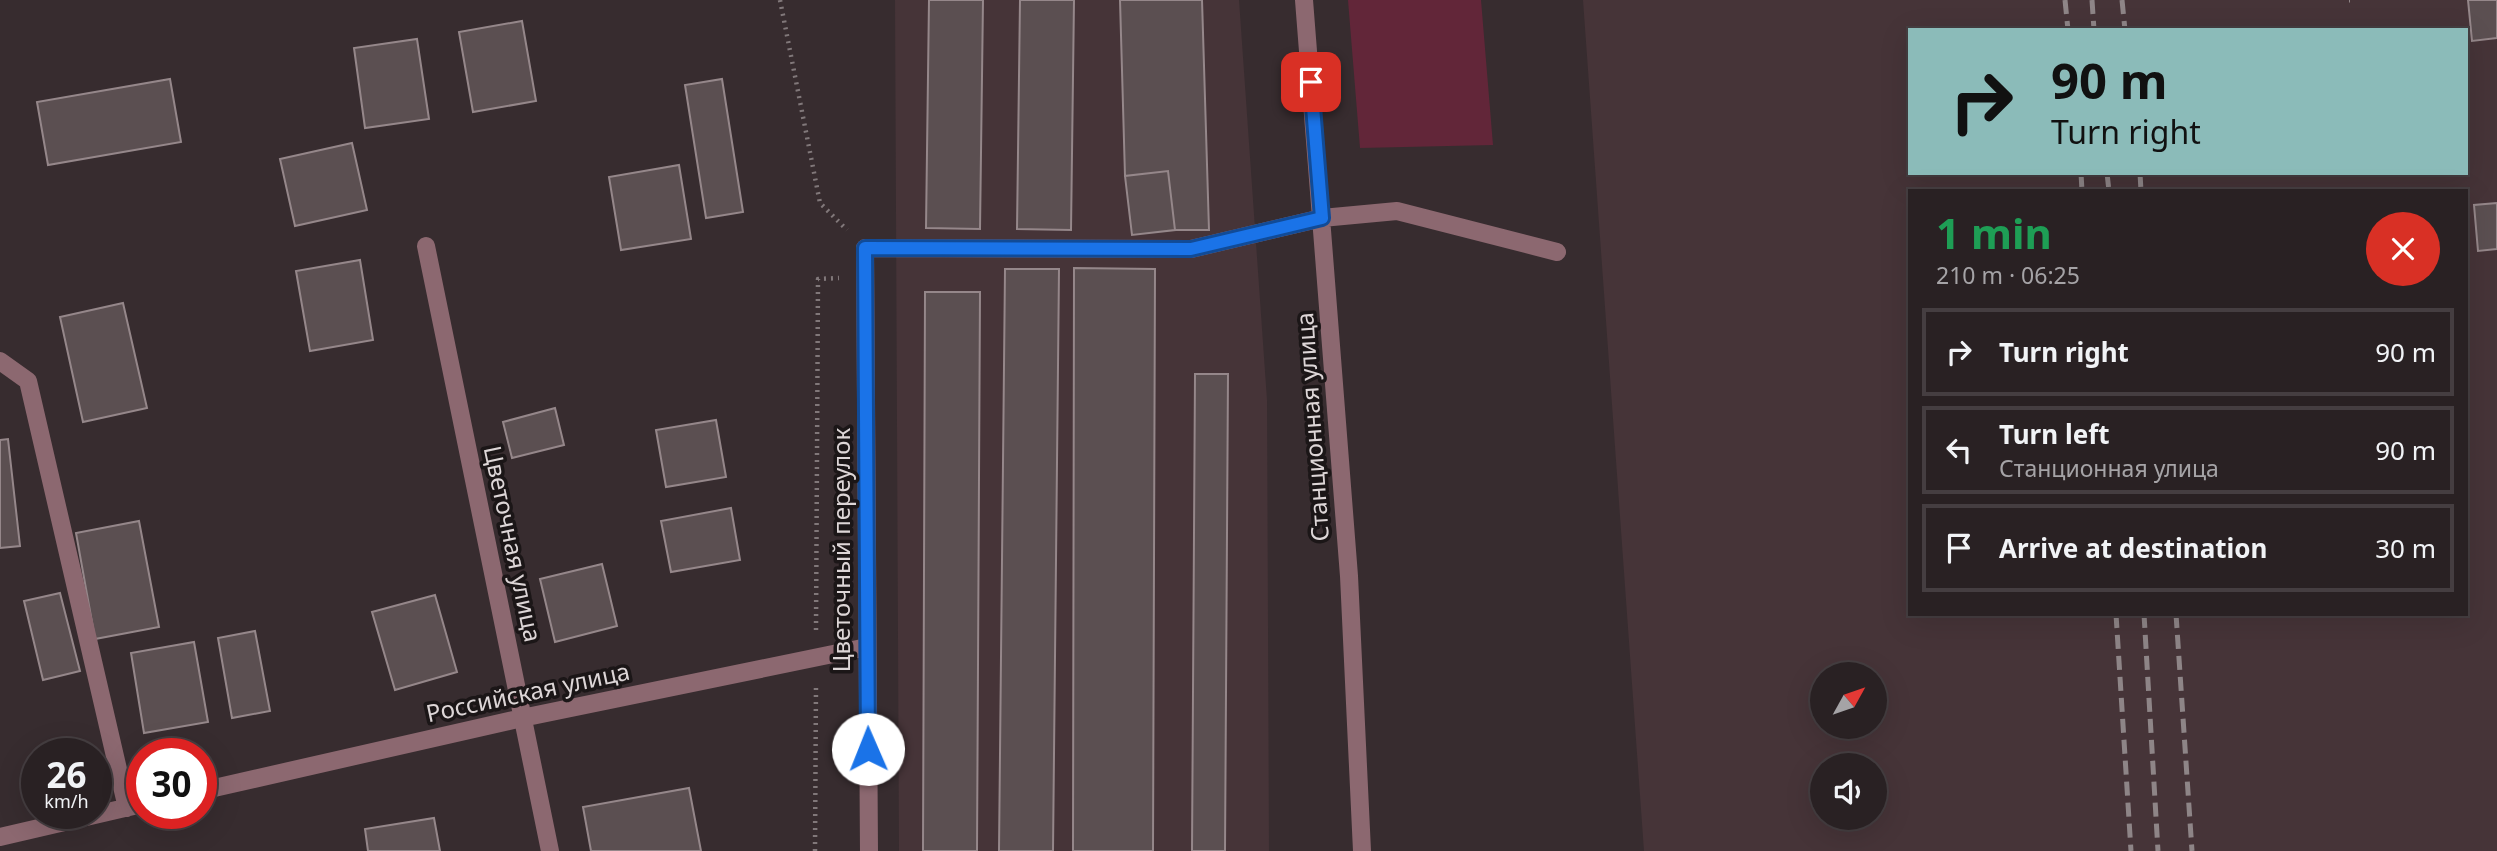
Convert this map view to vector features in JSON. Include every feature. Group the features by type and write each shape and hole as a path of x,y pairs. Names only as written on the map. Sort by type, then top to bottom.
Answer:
{"street":[{"name":"Станционная улица","path":"1304,0 1349,576 1362,851"},
{"path":"865,248 1191,249 1322,218 1397,211 1557,252"},
{"name":"Цветочная улица","path":"426,246 550,851"},
{"name":"Цветочный переулок","path":"865,248 869,851"},
{"path":"0,361 28,381 126,774"},
{"name":"Российская улица","path":"217,787 522,718 867,647"},
{"path":"0,837 126,808"}],"path":[{"path":"780,0 820,203 865,248"},
{"path":"815,851 817,279 864,276"}],"shaded area":[{"path":"895,0 1239,0 1267,400 1269,851 899,851"},
{"path":"1348,0 1481,0 1493,145 1360,148"},
{"path":"1583,0 2497,0 2497,851 1644,851"}],"building":[{"path":"929,0 983,0 980,229 926,228"},
{"path":"1020,0 1074,0 1071,230 1017,229"},
{"path":"1120,0 1202,0 1209,230 1175,230 1168,171 1125,176"},
{"path":"2468,0 2497,0 2497,38 2472,41"},
{"path":"522,21 536,101 473,112 459,32"},
{"path":"417,39 429,119 365,128 354,48"},
{"path":"170,79 181,142 48,165 37,102"},
{"path":"722,79 743,212 706,218 685,85"},
{"path":"352,143 367,210 295,226 280,159"},
{"path":"679,165 691,239 621,250 609,177"},
{"path":"1168,171 1175,230 1132,235 1125,176"},
{"path":"2497,203 2497,249 2478,251 2474,205"},
{"path":"360,260 373,340 310,351 296,271"},
{"path":"1074,268 1155,269 1153,851 1073,851"},
{"path":"1005,269 1059,269 1053,851 999,851"},
{"path":"925,292 980,292 977,851 923,851"},
{"path":"123,303 147,408 83,422 60,317"},
{"path":"1195,374 1228,374 1225,851 1192,851"},
{"path":"555,408 564,445 512,458 503,422"},
{"path":"716,420 726,477 666,487 656,430"},
{"path":"8,439 20,546 0,548 0,440"},
{"path":"731,508 740,560 671,572 661,521"},
{"path":"139,521 159,627 95,639 76,533"},
{"path":"602,564 617,626 555,642 540,579"},
{"path":"60,593 80,671 43,680 24,601"},
{"path":"435,595 457,672 395,690 372,612"},
{"path":"255,631 270,711 232,718 218,638"},
{"path":"194,642 208,722 144,733 131,653"},
{"path":"689,788 701,851 591,851 583,807"},
{"path":"434,818 440,851 368,851 365,829"}],"railway":[{"path":"2065,0 2068,28"},
{"path":"2092,0 2094,28"},
{"path":"2122,0 2125,28"},
{"path":"2081,175 2082,189"},
{"path":"2107,175 2109,189"},
{"path":"2140,175 2141,189"},
{"path":"2116,616 2131,851"},
{"path":"2144,616 2158,851"},
{"path":"2176,616 2192,851"}],"route":[{"path":"868,749 865,248 1191,249 1322,218 1311,82"}]}
